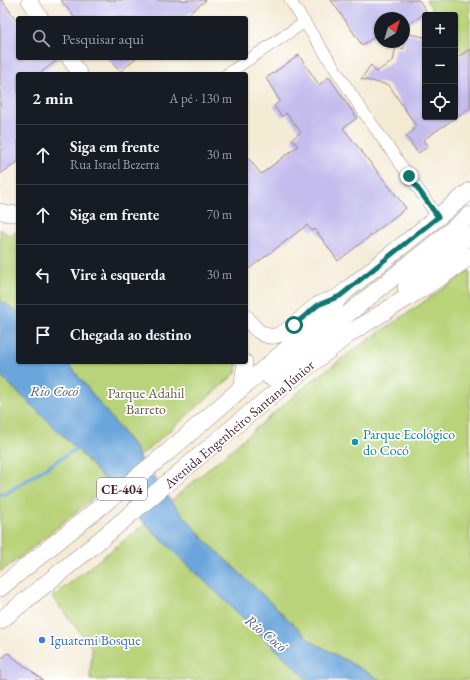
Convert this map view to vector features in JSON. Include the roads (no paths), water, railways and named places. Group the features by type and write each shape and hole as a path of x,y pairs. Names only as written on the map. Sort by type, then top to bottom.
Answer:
{"main road":[{"name":"Avenida Engenheiro Santana Júnior","path":"0,588 169,451 327,314 340,296 470,191"},
{"name":"Avenida Engenheiro Santana Júnior","path":"241,390 275,375 470,214"},
{"path":"350,333 470,235"},
{"name":"Avenida Engenheiro Santana Júnior","path":"0,621 183,471 256,408 350,333 439,278 470,256"}],"street":[{"path":"29,0 40,16"},
{"path":"290,0 362,110 438,217"},
{"path":"230,72 305,22"},
{"path":"70,60 79,72"},
{"path":"0,212 8,214 16,213"},
{"path":"248,320 260,333 268,337 278,336 318,305 340,296"},
{"path":"241,390 245,364"}],"water":[{"name":"Rio Cocó","path":"0,300 16,312 16,364 69,364 136,449 139,457 171,501 204,539 311,641 381,680 308,680 145,524 79,451 0,375"}],"waterway":[{"path":"0,494 5,494 79,447"}],"place":[{"name":"Parque Ecológico do Cocó","path":"355,442"},
{"name":"Iguatemi Bosque","path":"42,640"}],"park label":[{"name":"Parque Adahil Barreto","path":"146,402"}]}
